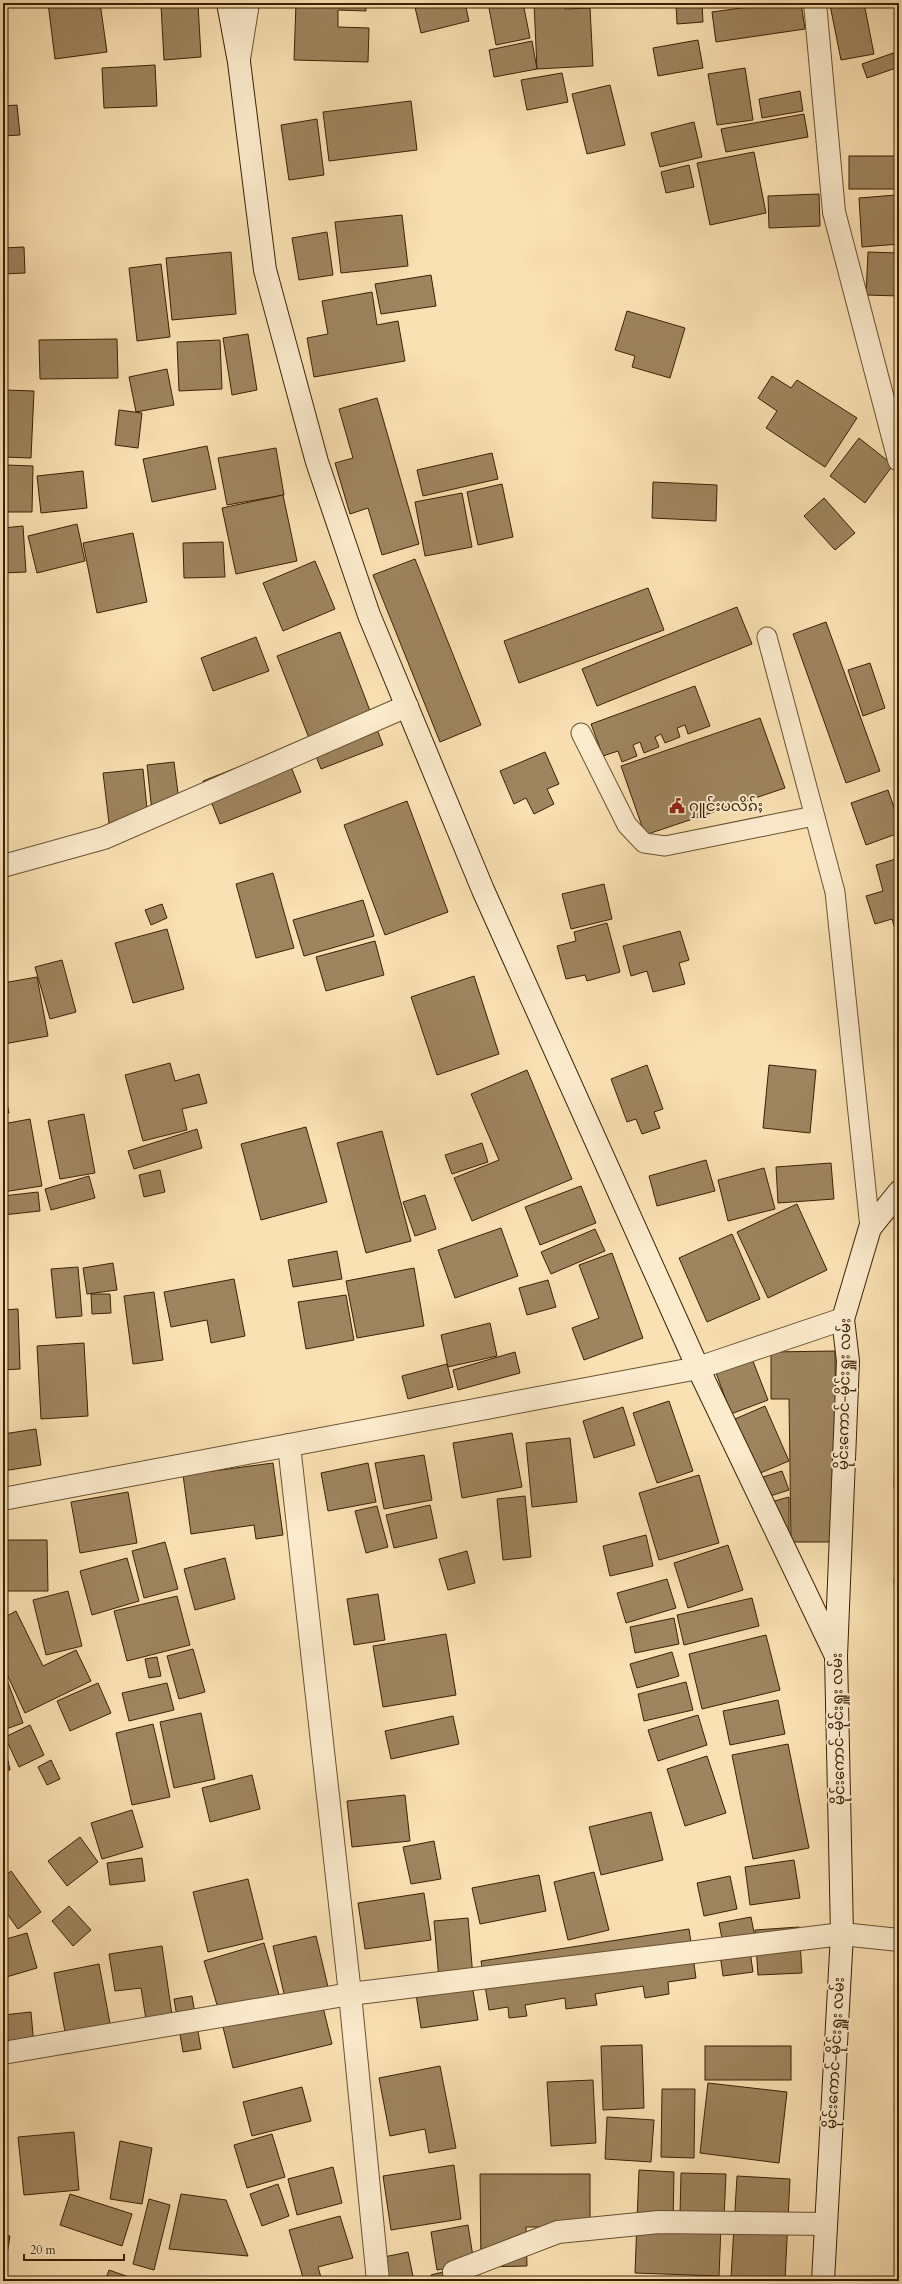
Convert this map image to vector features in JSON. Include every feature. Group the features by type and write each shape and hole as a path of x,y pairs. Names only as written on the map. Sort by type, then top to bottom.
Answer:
{"street":[{"path":"228,3 239,62 265,270 317,462 369,615 483,890 698,1368 836,1656"},
{"path":"239,62 248,3"},
{"path":"815,3 834,212 895,417 899,460"},
{"path":"3,866 104,838 407,706"},
{"name":"မိုင်းကောင်-မိုင်းရှူး လမ်း","path":"823,2281 842,1934 836,1656 848,1361 843,1319 870,1228 899,1192"},
{"path":"3,1499 698,1368 843,1319"},
{"path":"289,1445 350,1994 378,2281"},
{"path":"3,2053 350,1994 842,1934 899,1940"},
{"path":"454,2272 558,2232 659,2222 826,2224"}],"lane":[{"path":"767,637 835,892 870,1228"},
{"path":"581,733 627,825 644,843 665,846 814,816"}],"building":[{"path":"48,3 100,3 107,52 55,59"},
{"path":"296,3 366,3 366,11 338,10 338,27 369,28 368,62 294,60"},
{"path":"414,3 465,3 469,21 421,33"},
{"path":"488,3 523,3 530,38 496,45"},
{"path":"534,3 564,3 565,9 590,8 593,66 537,69"},
{"path":"569,3 644,3 644,4 569,7"},
{"path":"676,3 702,3 703,22 677,24"},
{"path":"778,3 801,3 805,29 716,42 712,12"},
{"path":"841,3 864,3 874,54 841,60 830,5"},
{"path":"198,4 201,57 164,60 161,6"},
{"path":"698,40 703,68 658,76 653,48"},
{"path":"532,41 537,69 494,77 489,50"},
{"path":"899,51 899,67 867,78 862,64"},
{"path":"155,65 157,106 104,108 102,68"},
{"path":"745,68 753,120 717,125 708,74"},
{"path":"562,73 568,102 527,110 521,80"},
{"path":"610,85 625,145 587,154 572,94"},
{"path":"800,91 803,111 762,118 759,99"},
{"path":"411,101 417,150 329,161 323,112"},
{"path":"17,105 20,135 3,136 3,106"},
{"path":"804,114 808,137 726,152 721,129"},
{"path":"317,119 324,175 289,180 281,125"},
{"path":"694,122 702,157 660,167 651,133"},
{"path":"754,152 766,213 710,225 697,163"},
{"path":"849,156 897,156 897,189 849,189"},
{"path":"689,165 694,187 666,193 661,172"},
{"path":"819,194 820,226 769,228 768,196"},
{"path":"896,195 899,244 862,247 859,198"},
{"path":"402,215 408,266 341,273 335,222"},
{"path":"327,232 333,275 299,280 292,238"},
{"path":"24,247 25,273 3,274 3,248"},
{"path":"231,252 236,314 172,320 166,258"},
{"path":"868,252 899,253 899,296 866,295"},
{"path":"161,264 170,337 137,341 129,268"},
{"path":"431,275 436,306 381,314 375,284"},
{"path":"372,292 377,325 398,321 405,361 314,377 307,338 328,334 322,301"},
{"path":"627,311 685,328 670,378 632,367 635,356 615,350"},
{"path":"248,334 257,390 232,395 223,338"},
{"path":"117,339 118,378 40,379 39,340"},
{"path":"220,340 222,389 179,391 177,342"},
{"path":"167,369 174,405 136,412 129,377"},
{"path":"772,376 791,388 797,380 857,418 825,467 766,428 777,411 758,398"},
{"path":"4,390 34,391 31,458 3,457"},
{"path":"377,398 419,544 382,555 368,508 350,514 335,463 353,458 339,409"},
{"path":"119,410 142,413 138,448 115,445"},
{"path":"859,438 893,465 865,503 830,476"},
{"path":"207,446 216,489 152,502 143,459"},
{"path":"276,448 284,495 227,505 218,458"},
{"path":"492,453 498,479 423,496 417,470"},
{"path":"7,465 33,466 32,512 6,512"},
{"path":"83,471 87,508 41,513 37,476"},
{"path":"653,482 717,485 716,521 652,518"},
{"path":"502,484 513,537 478,545 467,492"},
{"path":"462,493 472,547 425,556 415,502"},
{"path":"283,495 297,561 236,574 222,508"},
{"path":"824,498 855,533 835,550 804,516"},
{"path":"77,524 85,561 37,573 28,536"},
{"path":"23,526 26,572 3,573 3,528"},
{"path":"133,533 147,602 97,613 83,543"},
{"path":"223,542 225,577 184,578 183,543"},
{"path":"415,559 481,725 440,742 373,575"},
{"path":"315,561 335,609 283,631 263,583"},
{"path":"648,588 664,630 519,683 504,641"},
{"path":"3,591 7,619 3,619"},
{"path":"737,607 752,644 597,706 582,669"},
{"path":"826,622 880,771 846,783 793,634"},
{"path":"340,632 383,745 321,769 277,656"},
{"path":"256,637 269,671 213,691 201,658"},
{"path":"870,663 885,708 863,716 848,670"},
{"path":"695,686 710,726 688,734 685,725 677,728 680,737 665,743 661,734 655,737 659,747 644,753 640,742 633,745 637,756 622,762 618,751 603,756 591,724"},
{"path":"760,718 785,788 645,835 621,766"},
{"path":"284,749 301,792 220,824 203,781"},
{"path":"545,752 559,784 547,789 554,804 534,814 526,798 514,804 500,771"},
{"path":"174,762 180,809 152,812 147,765"},
{"path":"143,769 148,819 109,823 103,773"},
{"path":"888,790 899,822 899,833 866,845 851,803"},
{"path":"407,801 448,912 385,935 344,825"},
{"path":"899,858 898,939 892,919 875,924 866,896 883,891 876,865"},
{"path":"273,873 294,948 256,958 236,884"},
{"path":"604,884 612,919 571,929 562,894"},
{"path":"363,900 374,936 304,956 293,920"},
{"path":"162,904 167,918 151,925 145,910"},
{"path":"607,923 620,972 587,981 585,975 566,979 557,946 576,941 574,932"},
{"path":"167,929 184,989 133,1003 115,943"},
{"path":"680,931 689,960 679,963 685,984 653,992 647,971 631,976 623,946"},
{"path":"375,941 384,975 326,991 316,957"},
{"path":"62,960 76,1012 50,1019 35,967"},
{"path":"474,976 499,1054 437,1075 411,997"},
{"path":"37,977 48,1036 4,1044 3,983"},
{"path":"170,1063 175,1081 199,1074 207,1103 182,1109 187,1130 143,1141 125,1075"},
{"path":"647,1065 663,1109 654,1112 660,1128 642,1134 636,1119 627,1122 611,1079"},
{"path":"769,1065 816,1070 810,1133 763,1128"},
{"path":"527,1070 572,1179 472,1221 454,1178 499,1160 471,1094"},
{"path":"3,1086 9,1113 3,1115"},
{"path":"84,1114 95,1173 60,1179 48,1121"},
{"path":"30,1119 42,1186 3,1192 3,1124"},
{"path":"306,1127 327,1202 261,1220 241,1144"},
{"path":"197,1129 202,1148 134,1169 128,1151"},
{"path":"382,1131 411,1241 366,1253 337,1143"},
{"path":"482,1143 488,1162 452,1174 445,1155"},
{"path":"706,1160 715,1191 657,1206 649,1176"},
{"path":"831,1163 834,1199 778,1203 776,1167"},
{"path":"764,1168 775,1209 728,1221 718,1180"},
{"path":"160,1170 165,1192 144,1197 139,1175"},
{"path":"89,1176 95,1198 51,1210 45,1189"},
{"path":"581,1186 596,1223 540,1245 525,1207"},
{"path":"38,1192 40,1211 3,1215 3,1196"},
{"path":"425,1195 436,1229 415,1236 403,1202"},
{"path":"797,1204 827,1270 768,1298 737,1232"},
{"path":"501,1228 518,1276 455,1298 438,1250"},
{"path":"595,1229 605,1251 551,1274 541,1252"},
{"path":"732,1234 760,1299 707,1322 679,1258"},
{"path":"337,1251 342,1279 293,1287 288,1260"},
{"path":"612,1253 643,1338 584,1360 572,1328 599,1318 579,1265"},
{"path":"113,1263 117,1290 87,1294 83,1268"},
{"path":"78,1267 82,1316 56,1318 51,1269"},
{"path":"414,1268 424,1326 357,1338 346,1281"},
{"path":"234,1279 245,1336 211,1343 207,1320 171,1327 164,1292"},
{"path":"548,1280 556,1307 527,1315 519,1288"},
{"path":"154,1292 163,1360 133,1364 124,1296"},
{"path":"91,1294 110,1294 111,1313 92,1314"},
{"path":"346,1295 354,1340 306,1349 298,1302"},
{"path":"18,1309 20,1369 3,1370 3,1310"},
{"path":"899,1315 899,1347 898,1347"},
{"path":"490,1323 497,1356 448,1367 441,1335"},
{"path":"84,1343 88,1416 41,1419 37,1346"},
{"path":"835,1351 837,1542 791,1542 789,1399 771,1399 771,1352"},
{"path":"515,1352 520,1373 458,1390 453,1370"},
{"path":"751,1356 768,1400 731,1414 715,1370"},
{"path":"447,1364 453,1387 408,1399 402,1376"},
{"path":"897,1392 899,1392 899,1488 894,1487"},
{"path":"669,1401 693,1471 657,1483 633,1413"},
{"path":"765,1406 789,1461 758,1474 735,1419"},
{"path":"623,1407 635,1445 594,1458 583,1421"},
{"path":"36,1429 41,1465 3,1471 3,1434"},
{"path":"512,1433 522,1487 462,1498 453,1443"},
{"path":"570,1438 577,1502 532,1507 526,1443"},
{"path":"424,1455 432,1500 384,1509 375,1463"},
{"path":"273,1463 283,1535 256,1539 254,1525 191,1534 183,1475"},
{"path":"368,1463 376,1502 328,1511 321,1473"},
{"path":"782,1471 789,1490 767,1497 760,1478"},
{"path":"699,1475 719,1543 659,1560 639,1493"},
{"path":"128,1492 137,1543 80,1553 71,1502"},
{"path":"525,1496 531,1557 503,1560 497,1499"},
{"path":"895,1496 899,1496 899,1567 895,1567"},
{"path":"789,1497 789,1541 771,1502"},
{"path":"430,1505 437,1538 394,1548 386,1515"},
{"path":"377,1506 388,1547 366,1553 355,1511"},
{"path":"646,1535 653,1566 610,1576 603,1546"},
{"path":"3,1540 47,1540 48,1591 3,1591"},
{"path":"165,1542 178,1589 144,1598 132,1551"},
{"path":"728,1545 743,1590 688,1608 674,1563"},
{"path":"467,1551 475,1583 448,1590 439,1559"},
{"path":"127,1558 139,1601 92,1615 80,1571"},
{"path":"225,1558 235,1599 195,1610 184,1569"},
{"path":"667,1579 676,1608 626,1623 617,1593"},
{"path":"894,1579 899,1579 899,1669"},
{"path":"68,1591 82,1646 46,1655 33,1600"},
{"path":"378,1594 385,1640 354,1645 347,1599"},
{"path":"177,1596 190,1645 127,1661 114,1611"},
{"path":"752,1598 759,1626 684,1645 677,1615"},
{"path":"16,1611 43,1666 76,1650 91,1681 25,1713 3,1666 3,1618"},
{"path":"674,1618 679,1644 635,1653 630,1627"},
{"path":"446,1634 456,1695 383,1707 373,1646"},
{"path":"766,1635 780,1690 702,1709 689,1654"},
{"path":"193,1649 205,1692 179,1699 167,1656"},
{"path":"672,1652 679,1676 637,1688 630,1664"},
{"path":"157,1657 161,1676 149,1678 145,1659"},
{"path":"7,1680 23,1723 3,1730 3,1682"},
{"path":"686,1682 693,1710 644,1721 638,1694"},
{"path":"98,1683 111,1713 70,1731 57,1701"},
{"path":"167,1683 174,1710 129,1721 122,1693"},
{"path":"778,1700 785,1734 730,1745 723,1711"},
{"path":"201,1713 215,1779 174,1788 160,1722"},
{"path":"698,1715 707,1745 658,1761 648,1730"},
{"path":"453,1716 459,1744 391,1759 385,1731"},
{"path":"153,1724 170,1797 132,1805 116,1733"},
{"path":"30,1725 44,1755 19,1767 5,1737"},
{"path":"4,1743 10,1770 3,1771 3,1744"},
{"path":"788,1744 809,1848 753,1859 732,1755"},
{"path":"707,1756 726,1813 685,1826 667,1769"},
{"path":"51,1760 60,1779 47,1785 38,1767"},
{"path":"252,1775 260,1809 210,1822 202,1788"},
{"path":"405,1795 410,1841 352,1847 347,1801"},
{"path":"132,1810 143,1847 102,1859 91,1823"},
{"path":"651,1812 663,1860 601,1875 589,1827"},
{"path":"80,1837 98,1862 67,1886 48,1861"},
{"path":"434,1841 441,1879 411,1884 403,1847"},
{"path":"142,1858 145,1881 110,1885 107,1863"},
{"path":"794,1860 800,1898 750,1905 745,1867"},
{"path":"11,1871 41,1912 18,1929 3,1908 3,1878"},
{"path":"594,1872 609,1930 568,1940 554,1882"},
{"path":"539,1875 546,1911 480,1924 472,1888"},
{"path":"730,1876 737,1909 704,1916 697,1883"},
{"path":"248,1879 263,1939 208,1952 193,1892"},
{"path":"424,1893 431,1940 365,1949 358,1903"},
{"path":"69,1906 91,1930 73,1946 52,1921"},
{"path":"751,1917 755,1937 723,1944 719,1923"},
{"path":"468,1918 473,1977 439,1980 434,1921"},
{"path":"799,1927 802,1973 758,1975 755,1930"},
{"path":"689,1929 696,1978 668,1982 669,1994 645,1998 643,1986 595,1994 597,2005 566,2009 565,1998 525,2005 527,2016 509,2018 508,2007 489,2010 481,1961"},
{"path":"27,1933 37,1968 3,1978 3,1940"},
{"path":"316,1936 328,1987 285,1998 273,1946"},
{"path":"264,1943 280,1998 220,2015 204,1961"},
{"path":"749,1944 753,1972 723,1976 719,1947"},
{"path":"162,1946 173,2022 147,2026 141,1988 115,1991 109,1954"},
{"path":"99,1964 114,2045 69,2053 54,1973"},
{"path":"472,1985 478,2020 421,2028 416,1994"},
{"path":"192,1996 201,2049 183,2052 174,1999"},
{"path":"321,1999 332,2044 233,2068 222,2023"},
{"path":"31,2012 35,2057 3,2060 3,2015"},
{"path":"642,2045 644,2108 603,2110 601,2046"},
{"path":"705,2046 791,2046 791,2080 705,2080"},
{"path":"440,2066 456,2148 429,2153 425,2129 390,2136 379,2078"},
{"path":"593,2080 596,2143 551,2146 547,2082"},
{"path":"708,2083 787,2092 779,2163 700,2153"},
{"path":"302,2087 311,2121 252,2136 243,2102"},
{"path":"662,2089 695,2089 694,2158 661,2157"},
{"path":"607,2117 654,2120 651,2162 605,2159"},
{"path":"74,2132 79,2190 24,2195 18,2137"},
{"path":"272,2134 285,2177 247,2188 234,2145"},
{"path":"120,2141 152,2148 142,2204 110,2199"},
{"path":"454,2165 461,2219 391,2230 383,2176"},
{"path":"333,2167 342,2203 297,2215 288,2179"},
{"path":"639,2170 674,2172 673,2225 721,2226 719,2276 635,2273"},
{"path":"681,2173 726,2174 724,2218 680,2216"},
{"path":"480,2174 590,2174 590,2227 526,2227 527,2266 481,2267"},
{"path":"737,2176 790,2179 785,2280 731,2277"},
{"path":"278,2184 289,2216 262,2226 250,2194"},
{"path":"3,2189 6,2213 3,2213"},
{"path":"70,2194 132,2214 122,2246 60,2225"},
{"path":"181,2194 226,2200 248,2256 169,2249"},
{"path":"149,2199 170,2205 154,2270 133,2264"},
{"path":"340,2216 353,2258 318,2267 322,2281 304,2281 289,2230"},
{"path":"468,2225 474,2263 437,2270 431,2232"},
{"path":"3,2235 10,2236 5,2266 3,2265"},
{"path":"408,2252 414,2281 390,2281 384,2257"},
{"path":"466,2266 469,2281 433,2281 431,2275"},
{"path":"109,2270 129,2277 127,2281 105,2281"}],"place":[{"name":"ႁူင်းပလိၵ်ႈ","path":"677,806"}]}
